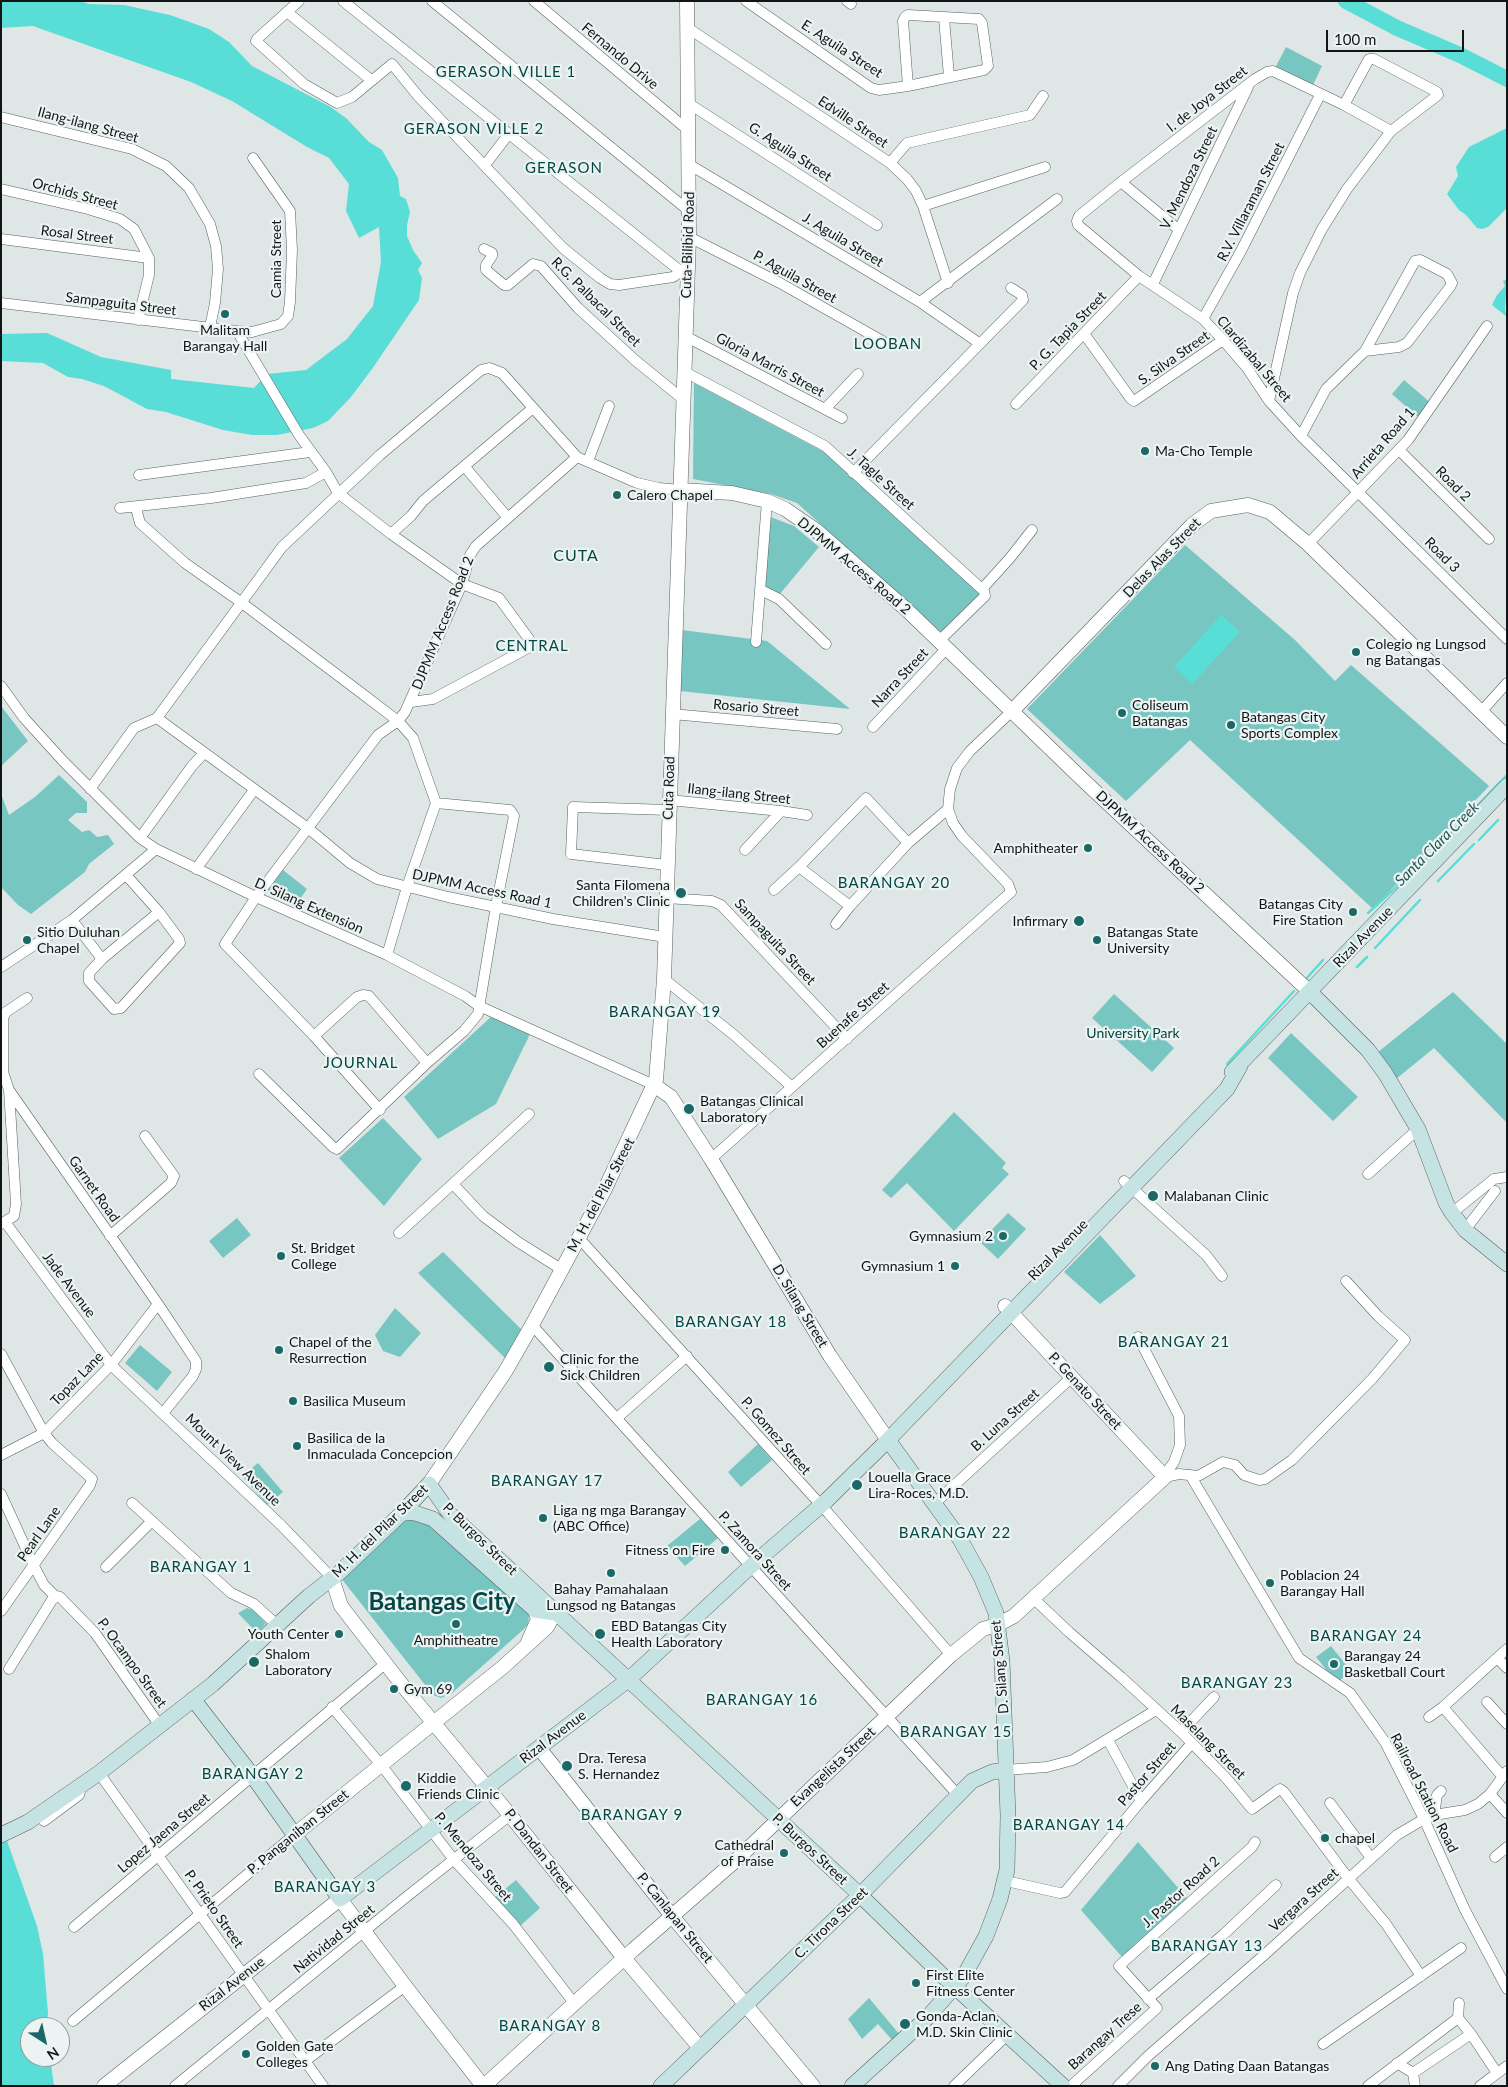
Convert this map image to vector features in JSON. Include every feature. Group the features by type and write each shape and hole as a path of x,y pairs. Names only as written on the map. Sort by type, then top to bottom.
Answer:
{"main road":[{"name":"Rizal Avenue","path":"340,1898 488,1788 628,1680 750,1567 820,1506 888,1440 1128,1184 1227,1089 1240,1066 1507,786"},
{"path":"1310,992 1368,1050 1385,1073 1418,1129 1446,1203 1452,1213 1465,1230 1507,1264"},
{"name":"D. Silang Street","path":"852,2086 927,2018 964,1976 986,1936 1006,1881 1008,1815 1002,1661 991,1600 981,1577 960,1539 888,1440"},
{"name":"P. Burgos Street","path":"429,1484 442,1504 555,1613 673,1720 955,1987 1063,2086"},
{"name":"M. H. del Pilar Street","path":"1,1835 28,1822 99,1773 193,1699 309,1596 332,1578 400,1515 429,1484"},
{"path":"429,1517 442,1504"},
{"name":"P. Burgos Street","path":"400,1515 405,1512 415,1513 429,1517 440,1524 535,1610"},
{"path":"535,1610 555,1613"},
{"path":"193,1699 252,1775 340,1898"},
{"name":"C. Tirona Street","path":"661,2086 860,1895 972,1781 981,1776 1005,1770"}],"street":[{"path":"299,1 256,42 304,84 337,104 352,98 392,64 404,50"},
{"path":"343,1 683,274"},
{"path":"432,1 690,211"},
{"name":"Fernando Drive","path":"534,1 689,131"},
{"name":"Cuta-Bilibid Road","path":"680,490 686,336 683,274 689,236 690,211 687,1"},
{"name":"E. Aguila Street","path":"746,1 871,88 879,90 984,70 988,66 982,23 979,19 944,18"},
{"path":"288,12 371,80"},
{"path":"908,86 903,21 908,15 944,18 949,76"},
{"name":"Edville Street","path":"688,28 890,163 916,191 923,206 948,282"},
{"path":"1269,401 1288,313 1300,273 1322,229 1334,209 1391,131 1436,97 1437,92 1374,59 1369,59 1344,105"},
{"path":"392,64 418,96 562,248 600,278 619,286 683,274"},
{"name":"I. de Joya Street","path":"1080,216 1121,182 1262,74 1273,71 1344,105 1391,131"},
{"name":"V. Mendoza Street","path":"1153,284 1249,84"},
{"name":"R.V. Villaraman Street","path":"1203,319 1242,251 1320,95"},
{"path":"890,163 907,143 1030,115 1040,104 1043,96"},
{"name":"G. Aguila Street","path":"688,103 877,225"},
{"name":"Ilang-ilang Street","path":"1,117 132,149 166,166 189,188 210,224 216,246 218,269 215,303 210,327"},
{"path":"485,165 508,135"},
{"name":"Camia Street","path":"237,331 252,332 281,324 288,316 290,302 292,250 290,211 253,158"},
{"name":"J. Aguila Street","path":"690,165 920,302 979,343"},
{"path":"923,206 1045,167"},
{"path":"1121,182 1179,230"},
{"name":"Orchids Street","path":"1,189 88,209 120,219 134,229 149,258"},
{"path":"920,302 1057,200"},
{"name":"Clardizabal Street","path":"1080,216 1077,221 1078,225 1139,276 1203,319 1247,368 1269,401 1301,436 1358,492"},
{"name":"P. Aguila Street","path":"689,236 780,283 886,343"},
{"name":"Rosal Street","path":"1,239 149,258"},
{"name":"R.G. Palbacal Street","path":"484,249 492,256 486,265 486,270 504,285 508,285 533,264 541,266 584,314 636,361 684,400"},
{"path":"138,320 149,275 149,258"},
{"path":"1301,436 1326,389 1365,351 1415,261 1420,260 1447,274 1452,283 1450,288 1407,343 1399,347 1365,351"},
{"name":"P. G. Tapia Street","path":"1016,404 1085,335 1139,276"},
{"path":"853,473 1023,300 1022,295 1011,288"},
{"name":"Sampaguita Street","path":"1,303 178,326 210,327 237,331"},
{"name":"Arrieta Road 1","path":"1308,544 1415,431 1487,326"},
{"path":"237,331 298,435 326,472 338,494 462,584 499,598 529,639 528,648 434,699 411,702"},
{"name":"S. Silva Street","path":"1085,335 1131,400 1134,401 1223,340"},
{"name":"Gloria Marris Street","path":"686,336 842,418"},
{"path":"90,789 134,728 157,718 282,547 415,424 481,370 489,368 502,373 577,457"},
{"name":"J. Tagle Street","path":"685,372 825,446 982,589"},
{"path":"825,409 858,374"},
{"path":"588,461 609,406"},
{"path":"391,534 411,516 423,501 533,408"},
{"name":"Road 2","path":"1399,450 1488,539"},
{"path":"139,475 310,452"},
{"name":"DJPMM Access Road 2","path":"314,1036 225,944 256,898 378,735 398,721 411,702 462,584 470,555 476,546 577,457 637,483 659,488 732,493 767,501 785,509 817,531 943,645 1083,780 1310,992"},
{"path":"465,467 508,518"},
{"path":"120,508 136,508 306,483 326,472"},
{"name":"Cuta Road","path":"654,1085 657,1078 664,980 680,490"},
{"name":"Road 3","path":"1358,492 1507,638"},
{"path":"756,642 767,501"},
{"name":"Delas Alas Street","path":"948,809 950,789 957,768 970,750 1012,711 1192,525 1211,511 1248,504 1270,512 1308,544 1480,713 1507,737"},
{"path":"136,508 140,523 185,563 242,602 398,721 413,738 436,803 407,887 387,955"},
{"path":"943,645 985,596 986,593 982,589 1032,530"},
{"path":"761,590 778,599 826,644"},
{"name":"Narra Street","path":"873,727 943,645"},
{"path":"1480,713 1507,683"},
{"name":"D. Silang Extension","path":"1,686 24,718 90,789 140,838 156,849 256,898 387,955 479,1006 654,1085"},
{"name":"Rosario Street","path":"672,714 837,730"},
{"name":"DJPMM Access Road 1","path":"157,718 309,829 350,863 377,878 407,887 553,918 665,937"},
{"path":"140,838 204,752"},
{"path":"196,870 254,790"},
{"path":"774,890 866,798 908,843"},
{"path":"259,1074 337,1149 380,1110 427,1063 464,1031 478,1014 496,906 514,816 510,810 436,803"},
{"name":"Ilang-ilang Street","path":"667,865 571,854 574,807 669,805 781,811 807,815"},
{"path":"836,924 908,843 948,809"},
{"name":"Buenafe Street","path":"710,1159 847,1039 1011,890 1008,884 962,836 948,809"},
{"path":"744,850 781,811"},
{"path":"1,967 72,920 156,849"},
{"path":"799,867 850,906"},
{"path":"126,875 159,912 180,943 121,1008 114,1009 89,981 89,973 102,959 159,912"},
{"name":"Sampaguita Street","path":"666,898 712,901 721,905 847,1039"},
{"path":"72,920 102,959"},
{"path":"664,980 734,1035 792,1087"},
{"path":"380,1110 314,1036 357,997 369,996 427,1063"},
{"path":"3,1223 14,1216 16,1204 8,1090 3,1072 3,1018 6,1012 26,998"},
{"name":"D. Silang Street","path":"654,1085 670,1097 830,1356 888,1440"},
{"name":"M. H. del Pilar Street","path":"429,1484 505,1372 532,1325 616,1167 654,1085"},
{"name":"Garnet Road","path":"8,1090 196,1361 196,1369 192,1376 164,1412"},
{"path":"399,1233 529,1114"},
{"path":"1368,1174 1418,1129"},
{"path":"110,1236 171,1183 174,1176 145,1136"},
{"path":"1452,1213 1494,1179 1507,1177"},
{"path":"453,1184 483,1216 518,1242 561,1269"},
{"path":"1128,1184 1206,1255 1222,1276"},
{"path":"1465,1230 1496,1191"},
{"name":"Jade Avenue","path":"3,1223 111,1364"},
{"name":"P. Gomez Street","path":"578,1237 688,1356 951,1655"},
{"path":"1164,1476 1179,1474 1202,1475 1223,1462 1235,1465 1244,1475 1259,1480 1265,1479 1292,1460 1336,1417 1405,1342 1346,1281"},
{"name":"Topaz Lane","path":"1,1455 44,1433 111,1364 158,1304"},
{"name":"P. Genato Street","path":"1008,1310 1164,1476"},
{"name":"P. Zamora Street","path":"532,1325 958,1794"},
{"path":"1138,1337 1179,1416 1180,1444 1174,1462 1164,1476"},
{"path":"1,1354 44,1433"},
{"path":"617,1418 688,1356"},
{"name":"Mount View Avenue","path":"111,1364 164,1412 332,1578"},
{"name":"B. Luna Street","path":"935,1503 1072,1377"},
{"name":"Pearl Lane","path":"1,1611 92,1483 92,1479 86,1472 52,1443 44,1433"},
{"name":"Railroad Station Road","path":"1190,1475 1299,1658 1345,1689 1358,1702 1385,1742 1424,1819 1465,1910 1507,1989"},
{"name":"Evangelista Street","path":"483,2086 624,1958 735,1861 951,1655 984,1629 1014,1616 1164,1476"},
{"path":"1,1494 34,1566 44,1585 52,1594"},
{"path":"132,1503 231,1593 254,1604 277,1625"},
{"path":"106,1567 152,1521"},
{"name":"P. Dandan Street","path":"332,1578 341,1606 433,1724 488,1788 624,1958 700,2048"},
{"name":"P. Ocampo Street","path":"9,1669 52,1600 60,1597 95,1633 160,1726"},
{"name":"Maselang Street","path":"1033,1598 1181,1732 1227,1779 1252,1809 1280,1789 1284,1792 1348,1878"},
{"name":"P. Panganiban Street","path":"526,1647 538,1619 535,1610"},
{"name":"P. Panganiban Street","path":"73,2021 294,1835 382,1766 526,1647 547,1627 555,1613"},
{"path":"1429,1717 1443,1707 1507,1649"},
{"path":"1497,1658 1507,1668"},
{"name":"Lopez Jaena Street","path":"74,1927 386,1663"},
{"path":"1181,1732 1214,1697"},
{"path":"1487,1702 1507,1724"},
{"name":"P. Mendoza Street","path":"332,1707 382,1766 454,1860 512,1924 574,2003"},
{"path":"1443,1707 1504,1774 1490,1794 1507,1814"},
{"path":"1005,1770 1047,1767 1073,1760 1156,1710"},
{"path":"1108,1740 1141,1801"},
{"name":"Pastor Street","path":"1006,1881 1060,1893 1065,1892 1192,1743"},
{"name":"P. Canlapan Street","path":"539,1748 672,1916 812,2086"},
{"name":"P. Prieto Street","path":"99,1773 201,1912 323,2086"},
{"path":"44,1821 82,1793 75,1789"},
{"path":"1434,1815 1436,1795 1440,1791"},
{"name":"Vergara Street","path":"1118,2086 1148,2056 1263,1956 1396,1835 1434,1815 1465,1810 1478,1804 1490,1794"},
{"path":"1330,1803 1371,1858"},
{"name":"Natividad Street","path":"178,2085 510,1815"},
{"name":"J. Pastor Road 2","path":"1123,1962 1252,1847 1255,1842"},
{"path":"1495,1856 1507,1847"},
{"path":"1348,1878 1386,1924 1421,1976"},
{"path":"1148,1999 1224,1934 1276,1885"},
{"path":"340,1898 405,1986 483,2086"},
{"name":"Rizal Avenue","path":"104,2086 340,1898"},
{"path":"1323,2044 1461,1948"},
{"name":"Barangay Trese","path":"1071,2086 1157,2008 1119,1966 1123,1962"},
{"path":"305,2061 405,1986"},
{"path":"1459,2003 1458,2018 1497,2073"},
{"path":"1368,2086 1458,2018"},
{"path":"1413,2073 1471,2034"},
{"path":"954,2086 1007,2035"},
{"path":"1397,2063 1413,2073 1415,2086"},
{"path":"1480,2086 1507,2066"}],"green space":[{"path":"1286,47 1322,66 1312,87 1275,68"},
{"path":"1404,380 1432,404 1419,418 1392,394"},
{"path":"694,383 826,453 982,594 941,632 797,503 771,494 693,479"},
{"path":"768,516 794,526 819,547 779,595 763,588"},
{"name":"Batangas City Sports Complex","path":"1185,545 1295,640 1335,681 1351,665 1489,786 1373,909 1190,740 1126,801 1027,709"},
{"path":"682,630 767,641 850,709 680,691"},
{"path":"1,706 28,741 1,766"},
{"path":"59,775 87,802 87,813 76,813 68,820 82,832 89,830 97,837 108,835 114,844 89,864 85,872 31,914 18,905 1,887 1,794 9,815 35,797"},
{"path":"283,870 307,889 296,905 266,891"},
{"path":"1453,992 1507,1044 1507,1123 1434,1048 1396,1079 1378,1052"},
{"name":"University Park","path":"1114,994 1174,1048 1152,1072 1092,1018"},
{"path":"493,1015 530,1034 496,1104 438,1139 404,1097"},
{"path":"1291,1033 1358,1097 1333,1121 1268,1058"},
{"path":"954,1112 1006,1163 1002,1168 1009,1174 954,1231 907,1183 891,1198 882,1190"},
{"path":"383,1118 422,1159 384,1206 339,1158"},
{"name":"Gymnasium 2","path":"1008,1213 1026,1229 998,1259 980,1242"},
{"path":"237,1218 251,1235 223,1258 209,1241"},
{"path":"1100,1235 1136,1276 1100,1304 1064,1272"},
{"path":"443,1252 522,1330 505,1358 418,1273"},
{"path":"395,1308 421,1333 400,1357 383,1351 375,1335"},
{"path":"140,1345 172,1372 157,1391 125,1363"},
{"path":"758,1444 772,1460 741,1487 728,1472"},
{"path":"258,1463 283,1492 267,1505 242,1476"},
{"path":"420,1518 528,1613 529,1616 528,1624 524,1629 452,1693 441,1698 433,1695 341,1578 404,1519"},
{"path":"700,1519 718,1538 685,1566 667,1546"},
{"path":"247,1608 253,1610 266,1623 257,1633 238,1613"},
{"name":"Barangay 24 Basketball Court","path":"1331,1646 1351,1671 1337,1683 1316,1657"},
{"path":"1138,1842 1187,1898 1122,1957 1081,1910"},
{"path":"516,1880 540,1908 519,1927 494,1898"},
{"path":"869,1998 900,2035 893,2041 878,2024 862,2039 848,2019"}],"shaded area":[{"path":"1,1 80,1 89,4 124,5 170,15 209,29 229,42 252,66 329,106 346,118 369,142 382,150 398,178 400,196 406,199 410,212 407,236 413,250 422,263 418,270 422,278 419,300 351,397 328,421 313,428 277,435 252,435 223,430 166,412 147,409 104,386 68,377 43,363 1,361 1,334 47,333 101,357 171,370 171,379 254,388 267,374 306,370 347,339 373,306 381,262 379,227 359,238 346,211 349,184 329,158 307,147 232,101 191,82 33,26 1,28"},
{"path":"1507,128 1507,208 1488,227 1477,228 1459,210 1447,194 1458,176 1456,167 1469,147"},
{"path":"1507,279 1506,316 1492,305 1497,295 1505,286 1503,281"},
{"path":"1221,615 1240,632 1192,684 1174,667"},
{"path":"1,1824 37,1926 43,1954 48,2013 48,2017 20,2017 20,2067 51,2067 54,2086 1,2086"}],"waterway":[{"path":"1346,1 1397,28 1460,55 1507,79"},
{"name":"Santa Clara Creek","path":"1368,913 1415,870 1507,775"},
{"path":"1479,840 1498,820"},
{"path":"1438,881 1474,844"},
{"path":"1375,948 1420,900"},
{"path":"1357,967 1367,957"},
{"name":"Santa Clara Creek","path":"1306,979 1323,960"},
{"name":"Santa Clara Creek","path":"1227,1064 1294,991"}],"place":[{"name":"Malitam Barangay Hall","path":"225,314"},
{"name":"Ma-Cho Temple","path":"1145,451"},
{"name":"Calero Chapel","path":"617,495"},
{"name":"Colegio ng Lungsod ng Batangas","path":"1356,652"},
{"name":"Coliseum Batangas","path":"1122,713"},
{"name":"Batangas City Sports Complex","path":"1231,725"},
{"name":"Amphitheater","path":"1088,848"},
{"name":"Santa Filomena Children's Clinic","path":"681,893"},
{"name":"Batangas City Fire Station","path":"1353,912"},
{"name":"Infirmary","path":"1079,921"},
{"name":"Sitio Duluhan Chapel","path":"27,940"},
{"name":"Batangas State University","path":"1097,940"},
{"name":"Batangas Clinical Laboratory","path":"689,1109"},
{"name":"Malabanan Clinic","path":"1153,1196"},
{"name":"Gymnasium 2","path":"1003,1236"},
{"name":"St. Bridget College","path":"281,1256"},
{"name":"Gymnasium 1","path":"955,1266"},
{"name":"Chapel of the Resurrection","path":"279,1350"},
{"name":"Clinic for the Sick Children","path":"549,1367"},
{"name":"Basilica Museum","path":"293,1401"},
{"name":"Basilica de la Inmaculada Concepcion","path":"297,1446"},
{"name":"Louella Grace Lira-Roces, M.D.","path":"857,1485"},
{"name":"Liga ng mga Barangay (ABC Office)","path":"543,1518"},
{"name":"Fitness on Fire","path":"725,1550"},
{"name":"Bahay Pamahalaan Lungsod ng Batangas","path":"611,1573"},
{"name":"Poblacion 24 Barangay Hall","path":"1270,1583"},
{"name":"Amphitheatre","path":"456,1624"},
{"name":"Youth Center","path":"339,1634"},
{"name":"EBD Batangas City Health Laboratory","path":"600,1634"},
{"name":"Shalom Laboratory","path":"254,1662"},
{"name":"Barangay 24 Basketball Court","path":"1334,1664"},
{"name":"Gym 69","path":"394,1689"},
{"name":"Dra. Teresa S. Hernandez","path":"567,1766"},
{"name":"Kiddie Friends Clinic","path":"406,1786"},
{"name":"chapel","path":"1325,1838"},
{"name":"Cathedral of Praise","path":"784,1853"},
{"name":"First Elite Fitness Center","path":"916,1983"},
{"name":"Gonda-Aclan, M.D. Skin Clinic","path":"905,2024"},
{"name":"Golden Gate Colleges","path":"246,2054"},
{"name":"Ang Dating Daan Batangas","path":"1155,2066"}],"district":[{"name":"GERASON VILLE 1","path":"506,72"},
{"name":"GERASON VILLE 2","path":"474,129"},
{"name":"GERASON","path":"564,168"},
{"name":"LOOBAN","path":"888,344"},
{"name":"CUTA","path":"576,556"},
{"name":"CENTRAL","path":"532,646"},
{"name":"BARANGAY 20","path":"894,883"},
{"name":"BARANGAY 19","path":"665,1012"},
{"name":"JOURNAL","path":"361,1063"},
{"name":"BARANGAY 18","path":"731,1322"},
{"name":"BARANGAY 21","path":"1174,1342"},
{"name":"BARANGAY 17","path":"547,1481"},
{"name":"BARANGAY 22","path":"955,1533"},
{"name":"BARANGAY 1","path":"201,1567"},
{"name":"Batangas City","path":"442,1602"},
{"name":"BARANGAY 24","path":"1366,1636"},
{"name":"BARANGAY 23","path":"1237,1683"},
{"name":"BARANGAY 16","path":"762,1700"},
{"name":"BARANGAY 15","path":"956,1732"},
{"name":"BARANGAY 2","path":"253,1774"},
{"name":"BARANGAY 9","path":"632,1815"},
{"name":"BARANGAY 14","path":"1069,1825"},
{"name":"BARANGAY 3","path":"325,1887"},
{"name":"BARANGAY 13","path":"1207,1946"},
{"name":"BARANGAY 8","path":"550,2026"}]}
